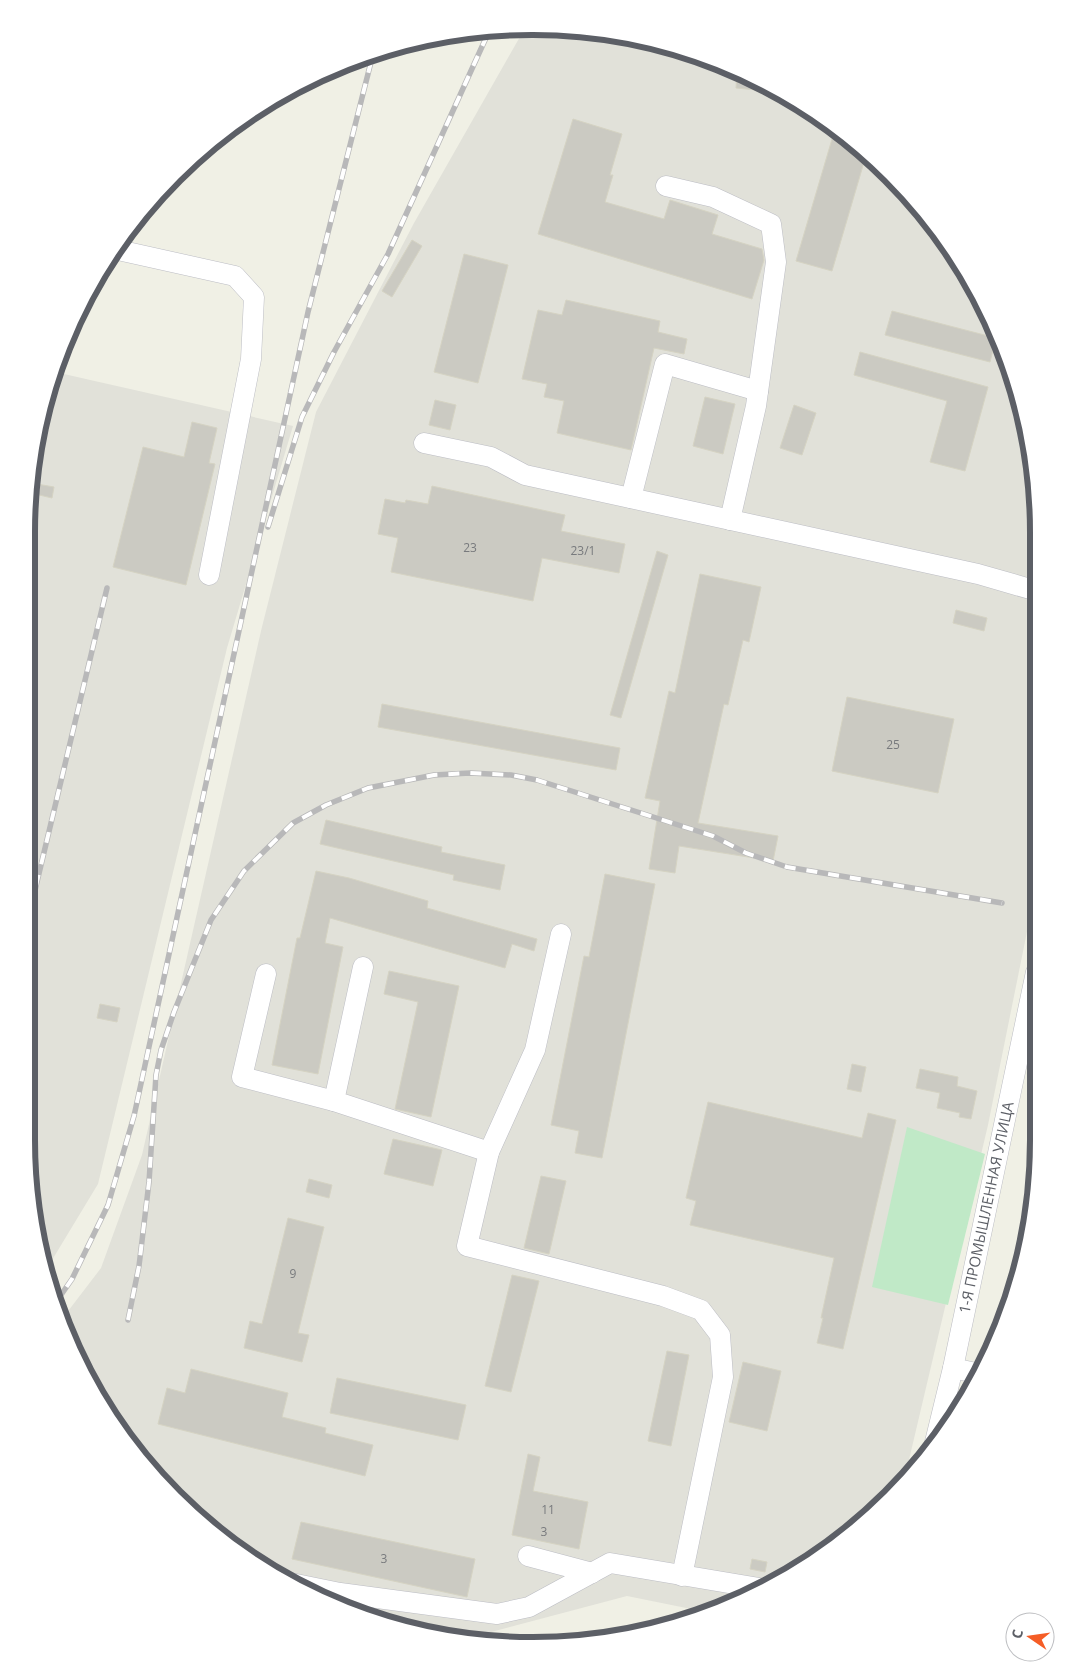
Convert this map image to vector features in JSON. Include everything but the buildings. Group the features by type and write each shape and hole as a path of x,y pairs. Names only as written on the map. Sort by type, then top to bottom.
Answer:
{"street":[{"path":"666,186 713,197 771,224 776,262 758,391 730,520"},
{"path":"123,251 235,276 254,297 252,359 209,574"},
{"path":"631,498 665,364 758,391"},
{"path":"424,443 491,457 525,476 978,574 1030,589"},
{"path":"561,934 535,1050 489,1152 467,1246 663,1296 701,1310 720,1334 723,1377 682,1576"},
{"path":"334,1101 363,967"},
{"path":"266,974 242,1077 334,1101 489,1152"},
{"name":"1-Я ПРОМЫШЛЕННАЯ УЛИЦА","path":"939,1426 953,1368 1030,1001"},
{"path":"953,1368 972,1372"},
{"path":"528,1556 592,1573"},
{"path":"318,1588 497,1614 529,1607 610,1563 751,1587"}],"shaded area":[{"path":"521,35 597,39 661,52 692,61 753,86 809,119 861,158 907,204 946,256 979,312 1004,373 1020,435 1026,468 1030,532 1030,917 988,1125 907,1468 861,1514 809,1553 753,1586 695,1610 627,1596 482,1634 404,1620 373,1611 312,1586 256,1553 230,1534 204,1514 158,1468 119,1416 102,1388 86,1360 66,1313 101,1268 142,1155 261,631 316,412 414,223"},
{"path":"61,373 293,426 227,648 98,1184 51,1262 39,1204 35,1140 35,532 39,468 52,404"}],"green space":[{"path":"907,1127 985,1154 948,1305 872,1287"}],"railway":[{"path":"268,527 302,417 334,352 388,254 486,37"},
{"path":"60,1296 72,1279 108,1205 134,1116 308,312 371,62"},
{"path":"35,890 107,588"},
{"path":"128,1320 139,1266 149,1182 156,1075 161,1050 174,1012 211,920 244,871 293,823 326,805 368,788 434,775 470,773 511,775 537,780 713,836 746,853 787,867 1002,903"}]}
